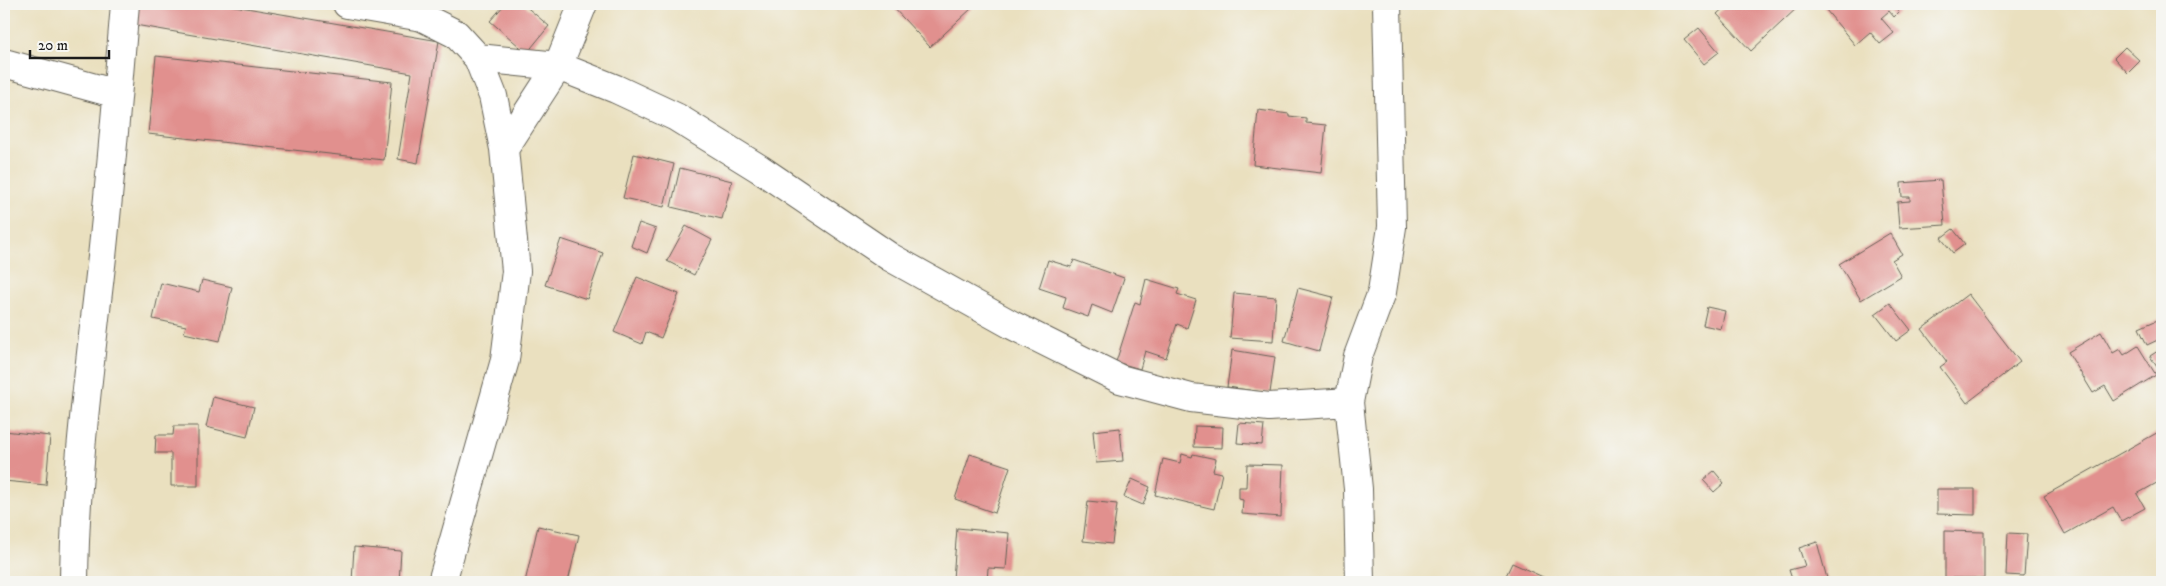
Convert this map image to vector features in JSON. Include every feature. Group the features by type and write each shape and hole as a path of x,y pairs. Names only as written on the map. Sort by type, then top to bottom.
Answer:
{"street":[{"path":"74,582 75,525 81,448 107,210 125,4"},
{"path":"347,4 430,10 456,34 478,58 493,96 504,149 516,271 505,360 442,582"},
{"path":"504,149 558,66 584,4"},
{"path":"1360,582 1358,489 1349,402 1358,356 1382,292 1392,227 1387,4"},
{"path":"478,58 558,66 616,89 676,117 760,169 890,258 1012,325 1120,379 1191,398 1269,407 1349,402"},
{"path":"4,62 117,94"}],"building":[{"path":"138,4 223,4 439,41 418,163 398,159 412,73 135,25"},
{"path":"505,4 523,4 549,26 527,53 490,21"},
{"path":"890,4 968,4 972,8 930,47"},
{"path":"1728,4 1797,4 1799,6 1751,51 1717,14"},
{"path":"1821,4 1893,4 1899,12 1894,17 1889,11 1881,18 1894,33 1880,44 1870,32 1855,45"},
{"path":"1699,28 1719,52 1704,64 1684,40"},
{"path":"2125,47 2140,61 2128,73 2114,58"},
{"path":"156,56 392,82 384,160 148,134"},
{"path":"1258,110 1289,114 1289,116 1306,118 1306,123 1326,125 1321,173 1253,165"},
{"path":"634,154 674,164 664,207 623,198"},
{"path":"680,168 732,181 722,219 671,207"},
{"path":"1941,180 1945,225 1899,228 1897,202 1910,201 1910,197 1902,197 1901,183"},
{"path":"639,223 656,229 647,253 631,246"},
{"path":"686,226 712,240 694,275 667,261"},
{"path":"1953,229 1965,244 1953,253 1941,238"},
{"path":"1890,233 1902,254 1892,260 1901,276 1861,300 1839,264"},
{"path":"561,239 603,253 587,299 545,285"},
{"path":"1048,260 1071,267 1074,260 1124,278 1112,313 1092,305 1088,317 1063,308 1066,297 1039,288"},
{"path":"637,277 679,294 661,338 646,332 642,344 614,332"},
{"path":"1146,279 1179,289 1177,294 1196,300 1187,328 1177,324 1166,358 1145,351 1140,369 1116,362 1135,302 1140,304"},
{"path":"202,280 232,287 220,341 184,333 186,326 153,319 161,283 199,292"},
{"path":"1298,288 1333,297 1319,351 1284,341"},
{"path":"1234,293 1276,297 1273,341 1230,338"},
{"path":"1968,294 2020,362 1967,403 1940,367 1947,362 1922,329"},
{"path":"1890,303 1911,330 1896,341 1875,314"},
{"path":"1707,307 1725,311 1721,329 1703,325"},
{"path":"2162,318 2162,338 2147,345 2139,328"},
{"path":"2101,332 2113,353 2120,349 2124,355 2138,346 2156,375 2114,401 2105,386 2093,393 2068,352"},
{"path":"2161,349 2162,351 2162,375 2150,356"},
{"path":"1232,350 1275,357 1270,393 1227,387"},
{"path":"213,397 254,407 247,437 206,427"},
{"path":"1239,423 1264,425 1262,445 1237,443"},
{"path":"174,426 198,426 198,486 171,486 171,453 155,453 156,435 173,435"},
{"path":"1195,426 1223,427 1222,448 1194,447"},
{"path":"1120,428 1123,461 1096,463 1093,431"},
{"path":"2162,430 2162,480 2137,494 2145,508 2121,521 2113,507 2065,534 2044,496"},
{"path":"4,431 50,436 46,485 4,481"},
{"path":"970,454 1010,467 995,513 955,499"},
{"path":"1182,454 1192,457 1193,454 1216,459 1213,471 1222,473 1214,509 1155,495 1163,459 1180,463"},
{"path":"1247,464 1283,465 1281,517 1242,514 1243,500 1239,499 1239,487 1246,487"},
{"path":"1714,471 1724,483 1714,492 1703,480"},
{"path":"1132,479 1150,487 1143,505 1124,497"},
{"path":"1937,489 1975,489 1975,515 1937,514"},
{"path":"1088,501 1117,504 1112,544 1083,541"},
{"path":"538,526 579,535 568,582 525,582"},
{"path":"957,528 1009,533 1006,569 988,568 987,582 953,579"},
{"path":"1945,531 1984,532 1984,578 1945,578"},
{"path":"2008,533 2027,534 2024,576 2006,575"},
{"path":"1817,542 1828,582 1793,582 1789,570 1805,566 1799,548"},
{"path":"354,547 401,551 399,582 352,582"},
{"path":"1512,563 1554,582 1503,582"}]}
